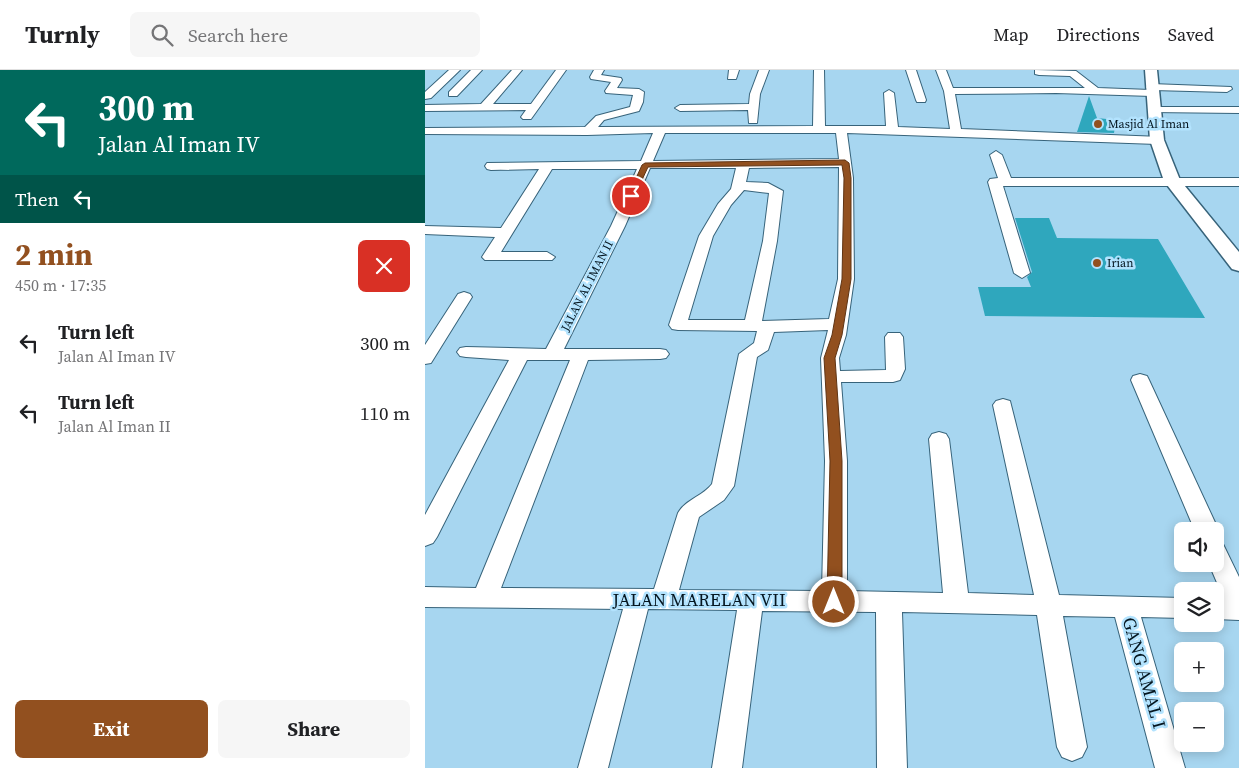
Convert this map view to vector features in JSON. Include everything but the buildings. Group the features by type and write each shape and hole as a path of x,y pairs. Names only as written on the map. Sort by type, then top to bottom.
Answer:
{"main road":[{"path":"1151,70 1157,140 1172,181 1239,264"}],"street":[{"path":"427,96 455,70"},
{"path":"453,94 477,70"},
{"path":"484,108 517,70"},
{"path":"518,130 561,70"},
{"path":"599,70 595,77 617,80"},
{"path":"587,132 600,118 635,109 639,92 607,95 622,70"},
{"path":"753,130 753,108 764,70"},
{"path":"819,70 819,129"},
{"path":"911,70 921,100"},
{"path":"941,70 947,87 956,131"},
{"path":"1043,75 1081,79 1094,90"},
{"path":"947,87 1021,90 1227,89"},
{"path":"889,93 892,129"},
{"path":"425,108 534,107"},
{"path":"680,108 753,108"},
{"path":"1154,110 1239,110"},
{"path":"834,602 836,461 829,358 837,335 837,324 846,279 847,178 841,128"},
{"path":"425,131 518,130 587,132 841,128 1157,140"},
{"name":"JALAN AL IMAN II","path":"660,131 618,226 553,354 660,354"},
{"path":"996,155 1006,182"},
{"path":"744,163 738,186 706,236 678,325 759,326 837,324"},
{"path":"491,166 845,163"},
{"path":"547,257 489,257 548,166"},
{"path":"1022,274 995,182 1239,182"},
{"path":"593,768 650,600 689,513 716,495 723,486 748,354 762,346 759,326 776,191 768,187 738,186"},
{"path":"425,230 505,233"},
{"path":"425,359 464,297"},
{"path":"831,377 893,376 896,369 894,337"},
{"path":"466,352 521,355 553,354"},
{"path":"425,537 521,355"},
{"path":"484,598 581,355"},
{"path":"1140,380 1203,522"},
{"path":"1003,405 1049,607 1073,747"},
{"path":"939,438 957,604"},
{"path":"1224,571 1239,605"},
{"name":"JALAN MARELAN VII","path":"425,597 751,600 1049,607 1174,608"},
{"path":"727,768 751,600"},
{"path":"889,602 893,768"},
{"name":"GANG AMAL I","path":"1125,606 1170,768"},
{"path":"1224,610 1239,610"}],"place":[{"name":"Masjid Al Iman","path":"1098,124"},
{"name":"Irian","path":"1097,263"}],"route":[{"path":"631,196 645,165 845,163 847,178 846,279 837,324 837,335 829,358 836,461 834,602"}]}
